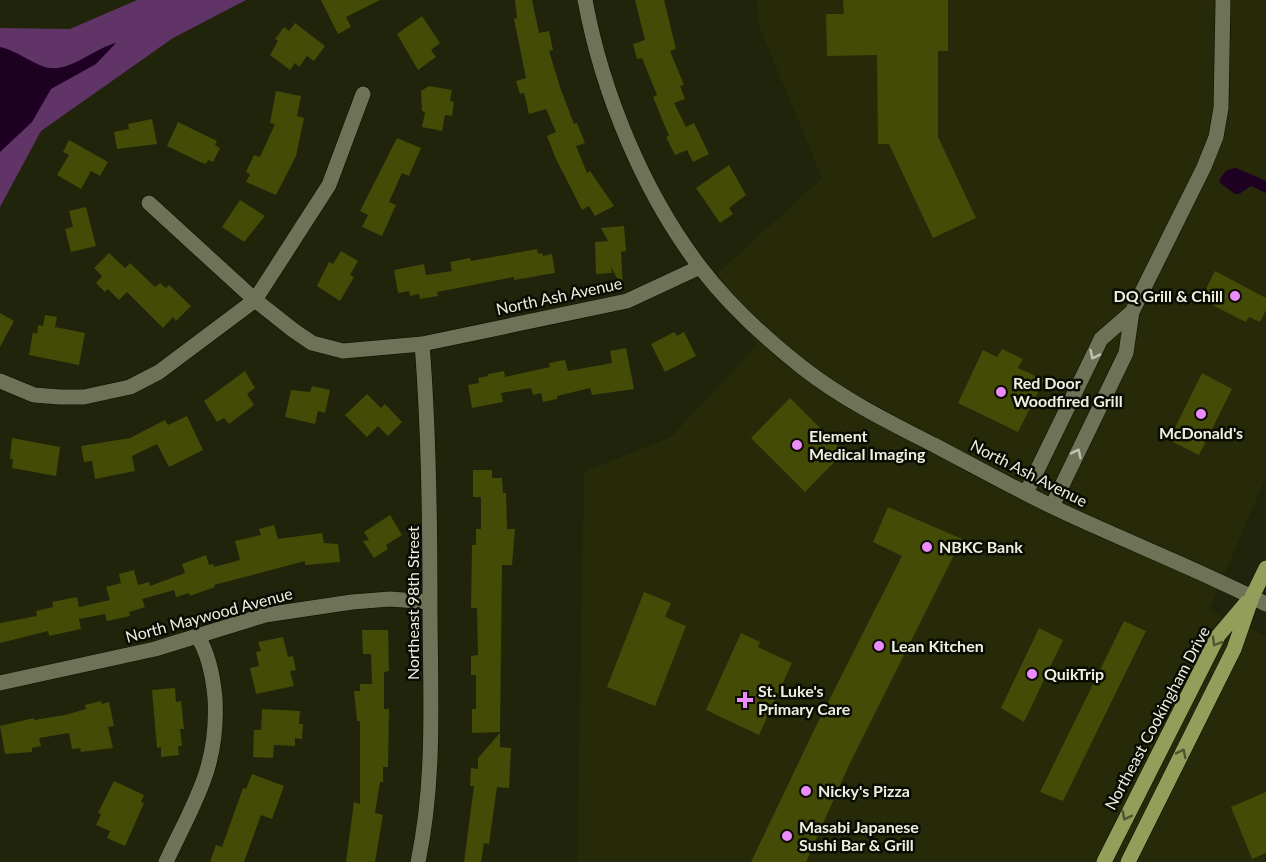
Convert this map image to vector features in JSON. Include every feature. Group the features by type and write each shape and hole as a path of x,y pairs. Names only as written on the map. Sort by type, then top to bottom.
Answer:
{"main road":[{"name":"Northeast Cookingham Drive","path":"1128,862 1234,649 1252,597 1266,568"},
{"name":"Northeast Cookingham Drive","path":"1104,862 1218,636 1252,597"}],"street":[{"path":"585,0 594,45 617,115 650,188 700,267"},
{"path":"1052,506 1126,353 1132,312 1204,167 1216,138 1221,108 1223,0"},
{"path":"0,381 34,395 60,398 84,397 130,387 159,372 255,300 329,185 363,94"},
{"name":"North Ash Avenue","path":"148,203 255,300 312,343 343,351 422,344 627,301 700,267 747,319 805,369 862,407 1052,506 1266,604"},
{"path":"1026,493 1101,339 1132,312"},
{"name":"Northeast 98th Street","path":"418,862 426,825 432,751 430,463 422,344"},
{"name":"North Maywood Avenue","path":"0,683 155,649 265,615 305,608 390,599 430,602"},
{"path":"166,862 204,781 215,741 213,675 198,637"}],"shaded area":[{"path":"137,0 246,0 173,38 41,131 0,207 0,28 70,29"},
{"path":"757,0 1266,0 1266,477 1209,610 1266,636 1266,862 577,862 584,472 671,437 756,346 718,273 822,178 759,26"},
{"path":"116,43 96,64 51,89 32,122 0,152 0,47 13,51 39,65 59,68"},
{"path":"1236,168 1266,181 1266,193 1251,186 1235,194 1219,182 1225,172"}],"building":[{"path":"321,0 380,0 346,17 351,27 338,34"},
{"path":"515,0 532,0 539,33 549,31 553,50 549,51 560,87 574,124 577,123 585,143 576,146 587,173 590,171 614,206 595,216 589,206 582,210 556,159 547,136 556,132 546,109 529,114 524,93 520,94 516,81 526,78 514,19 517,18"},
{"path":"635,0 664,0 676,49 670,51 684,85 680,86 685,99 674,103 686,127 694,123 709,154 693,162 687,150 675,155 666,137 669,136 653,97 657,95 642,58 637,59 633,44 645,40"},
{"path":"843,0 948,0 948,51 938,51 938,137 976,218 933,238 889,144 878,144 877,55 827,56 826,14 844,14"},
{"path":"422,16 440,43 431,50 436,57 418,70 397,34"},
{"path":"295,23 325,46 314,61 307,56 299,67 295,63 290,70 270,55 278,41 275,39 284,27 289,31"},
{"path":"429,86 452,90 450,101 454,102 452,116 445,115 442,131 422,127 425,112 422,111 421,91"},
{"path":"276,91 301,96 297,116 304,118 296,156 276,195 246,182 250,174 246,172 254,155 260,157 275,124 270,123"},
{"path":"152,119 157,144 117,149 114,132 129,129 128,124"},
{"path":"178,122 217,141 215,145 220,148 213,162 208,160 206,164 200,162 167,146"},
{"path":"397,138 421,148 409,176 402,173 389,202 396,205 382,236 362,227 368,215 360,211"},
{"path":"69,140 108,162 100,176 91,171 81,189 57,175 69,155 63,152"},
{"path":"729,165 746,195 729,208 733,214 720,223 696,188"},
{"path":"240,200 265,216 244,242 222,227"},
{"path":"86,207 96,246 71,252 65,229 73,227 69,211"},
{"path":"624,226 626,251 621,252 623,289 611,267 612,273 596,274 595,242 608,241 601,228"},
{"path":"537,249 538,254 542,253 543,256 552,254 555,273 514,280 514,277 437,292 438,296 420,299 419,294 410,296 409,291 398,293 394,270 424,264 426,275 452,271 450,262 470,258 471,261"},
{"path":"341,251 358,261 350,275 354,277 340,301 317,286 329,262 333,264"},
{"path":"109,253 125,268 130,263 155,287 160,283 166,288 169,285 191,306 176,321 173,317 163,328 127,292 119,300 108,289 105,292 96,283 102,276 94,268"},
{"name":"DQ Grill & Chill","path":"1215,271 1266,298 1266,310 1260,322 1249,317 1246,322 1212,305 1216,299 1204,293"},
{"path":"0,313 14,321 0,347"},
{"path":"45,315 57,317 55,327 85,333 79,365 29,355 33,332 37,334 38,325 43,326"},
{"path":"674,332 677,336 684,332 696,356 665,372 651,344"},
{"path":"626,348 634,389 592,395 590,388 543,402 541,393 533,395 531,388 501,393 503,402 472,408 468,385 479,383 478,378 488,376 488,374 504,371 505,377 550,367 549,363 565,360 568,371 612,363 610,351"},
{"name":"Red Door Woodfired Grill","path":"1002,349 1023,359 1018,368 1044,380 1018,432 958,403 983,350 997,357"},
{"path":"245,371 255,388 247,394 254,405 229,424 224,418 217,422 204,401"},
{"name":"McDonald's","path":"1202,373 1232,389 1199,455 1169,440"},
{"path":"312,386 330,390 325,413 318,411 315,424 285,417 291,390 310,392"},
{"path":"367,394 381,408 385,404 402,422 388,436 378,426 367,437 345,415"},
{"name":"Element Medical Imaging","path":"790,398 844,452 805,492 751,438"},
{"path":"187,416 203,450 169,467 157,444 132,456 135,471 95,479 92,461 84,462 81,446 130,438 165,420 168,425"},
{"path":"12,438 60,447 56,476 12,468 13,459 10,459"},
{"path":"473,470 492,470 492,478 502,478 503,493 506,493 507,529 515,529 512,565 502,565 500,732 472,733 472,709 476,709 476,675 471,675 471,656 478,655 477,608 471,608 472,545 476,545 476,529 481,529 481,497 473,497"},
{"path":"888,507 962,539 849,765 806,862 751,862 817,724 902,556 873,542"},
{"path":"390,515 402,535 386,545 388,549 374,558 363,541 369,540 364,532"},
{"path":"274,525 278,539 322,533 324,543 338,544 340,562 305,565 305,561 214,585 215,587 190,596 189,593 176,597 174,590 142,599 145,607 129,612 130,616 107,621 105,614 79,619 81,629 49,636 48,631 0,643 0,623 37,616 36,611 53,607 52,602 77,597 79,607 110,600 106,587 121,583 119,574 134,570 138,585 149,582 150,586 185,573 182,564 206,555 209,565 213,564 214,567 240,560 235,541 261,535 259,529"},
{"path":"644,592 671,603 665,617 686,626 655,706 607,687"},
{"name":"QuikTrip","path":"1124,621 1146,631 1063,801 1040,792"},
{"name":"QuikTrip","path":"1039,628 1063,640 1024,722 1001,708"},
{"path":"362,630 388,630 389,671 384,672 384,709 389,709 388,767 383,767 383,782 380,782 375,813 383,815 375,862 346,862 354,802 360,804 360,721 357,721 354,691 360,691 360,684 372,684 371,654 363,654"},
{"path":"741,633 760,642 758,647 792,663 759,735 706,710"},
{"path":"283,637 288,657 293,656 296,670 290,671 294,686 256,694 250,668 259,666 256,652 261,651 258,642"},
{"path":"175,688 176,702 181,701 184,729 180,729 182,746 178,746 179,755 161,757 161,747 157,748 152,690"},
{"path":"101,701 102,704 109,702 114,726 108,727 113,748 81,752 80,748 72,749 69,733 39,738 41,746 32,748 32,752 5,754 0,726 34,718 34,720 65,715 86,709 85,705"},
{"path":"262,709 300,711 299,724 303,724 302,739 295,738 295,746 274,745 273,758 253,757 254,730 261,730"},
{"path":"500,733 500,747 511,748 509,788 497,787 489,844 484,843 481,862 464,862 474,786 470,786 471,768 478,769 478,758"},
{"path":"252,774 284,786 272,819 261,815 244,862 210,862 216,845 222,847 243,788 246,789"},
{"path":"114,781 144,795 141,802 144,803 125,846 107,838 110,831 96,825 101,814 98,813"},
{"path":"1266,792 1266,853 1252,859 1231,807"}],"place":[{"name":"DQ Grill & Chill","path":"1235,296"},
{"name":"Red Door Woodfired Grill","path":"1001,392"},
{"name":"McDonald's","path":"1201,414"},
{"name":"Element Medical Imaging","path":"797,445"},
{"name":"NBKC Bank","path":"927,547"},
{"name":"Lean Kitchen","path":"879,646"},
{"name":"QuikTrip","path":"1032,674"},
{"name":"St. Luke's Primary Care","path":"745,700"},
{"name":"Nicky's Pizza","path":"806,791"},
{"name":"Masabi Japanese Sushi Bar & Grill","path":"787,836"}]}
